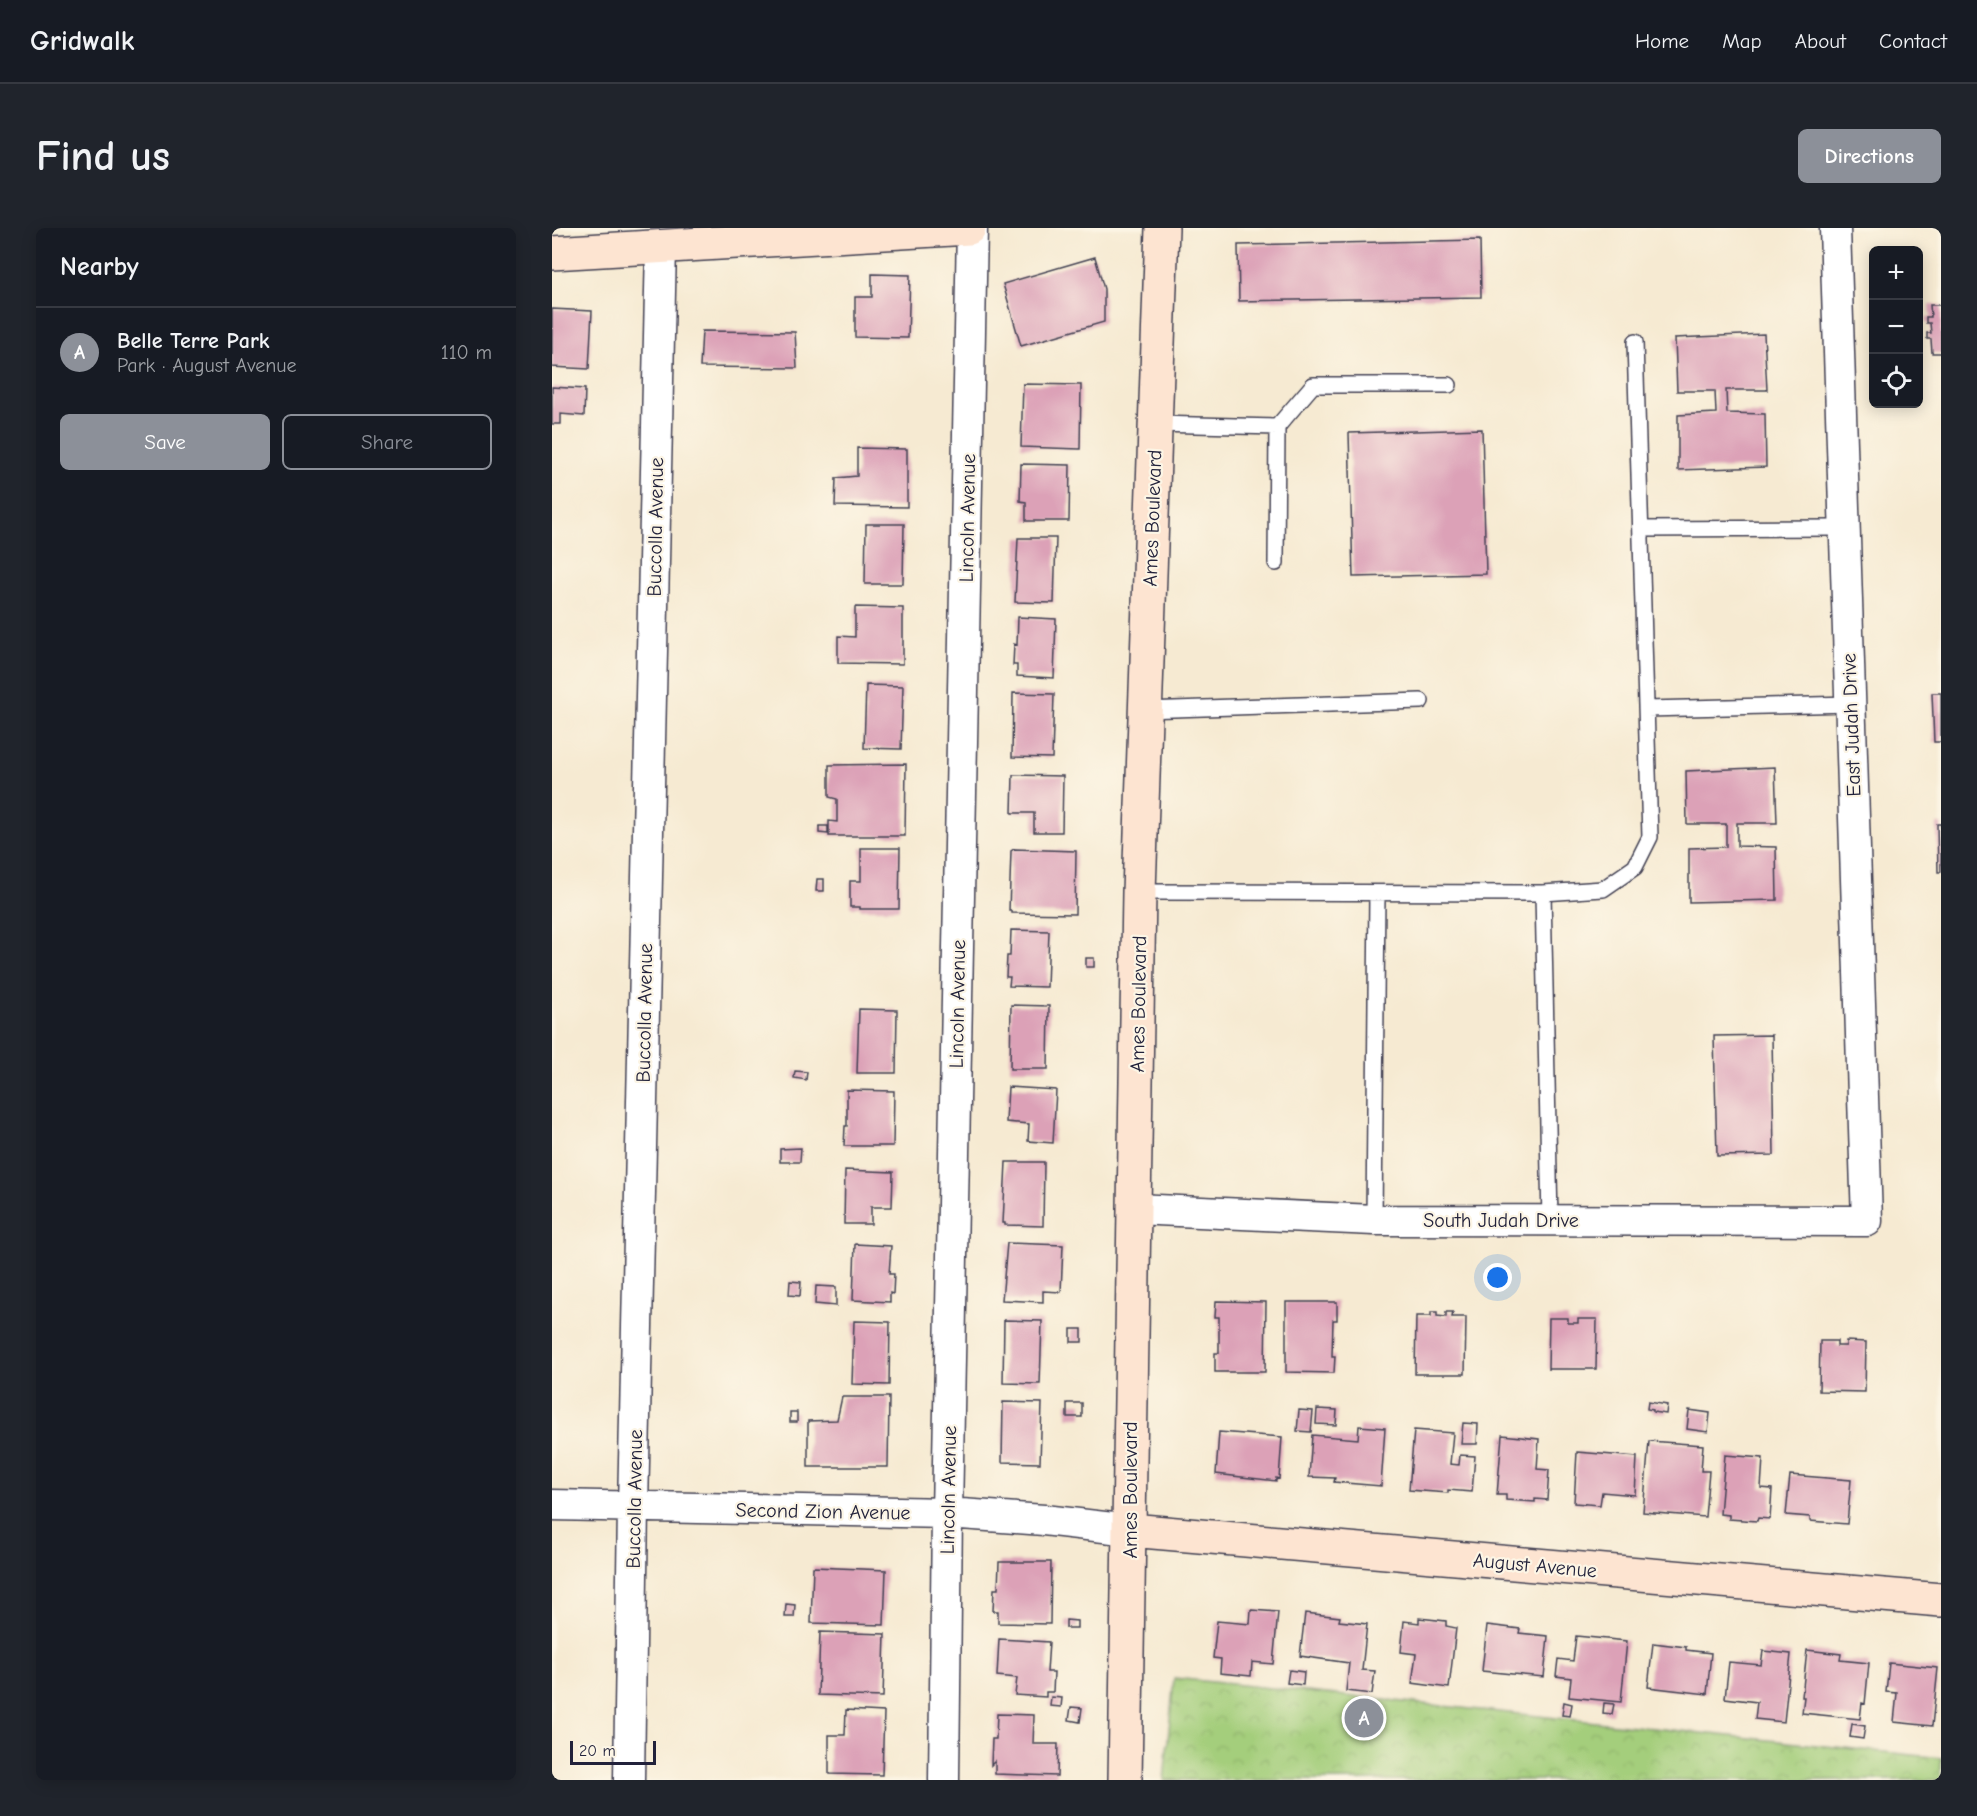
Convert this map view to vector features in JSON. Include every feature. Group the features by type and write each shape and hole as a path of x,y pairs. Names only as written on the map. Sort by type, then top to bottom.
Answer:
{"street":[{"path":"552,253 822,232 970,228"},
{"name":"Lincoln Avenue","path":"944,1780 970,228"},
{"name":"Ames Boulevard","path":"1125,1780 1139,892 1162,228"},
{"name":"East Judah Drive","path":"1835,228 1867,1221"},
{"name":"Buccolla Avenue","path":"629,1780 661,246"},
{"name":"South Judah Drive","path":"1135,1209 1374,1220 1867,1221"},
{"name":"Second Zion Avenue","path":"552,1505 947,1513 1044,1520 1130,1530"},
{"name":"August Avenue","path":"1130,1530 1941,1600"}],"lane":[{"path":"1139,892 1543,894 1603,889 1635,867 1650,837 1635,342"},
{"path":"1276,563 1277,427 1313,385 1449,386"},
{"path":"1155,424 1277,427"},
{"path":"1641,530 1845,528"},
{"path":"1144,710 1421,701"},
{"path":"1647,709 1851,704"},
{"path":"1374,1220 1377,894"},
{"path":"1543,894 1550,1220"}],"green space":[{"path":"1174,1678 1941,1758 1941,1780 1164,1780"}],"building":[{"path":"1480,240 1481,297 1239,301 1238,245"},
{"path":"1095,257 1104,289 1104,322 1021,346 1003,284"},
{"path":"872,274 910,275 908,338 855,337 855,297 872,297"},
{"path":"1930,305 1941,305 1941,353 1932,353 1931,339 1927,339 1927,333 1931,333 1930,323 1926,323 1926,317 1931,317"},
{"path":"552,309 592,311 589,369 552,367"},
{"path":"702,331 795,332 797,368 700,367"},
{"path":"1764,334 1767,390 1726,390 1727,413 1765,414 1766,467 1678,470 1678,415 1716,413 1715,391 1677,391 1675,338"},
{"path":"1023,384 1081,385 1080,449 1021,447"},
{"path":"552,387 585,389 584,416 561,414 561,424 552,424"},
{"path":"1482,429 1486,574 1353,577 1349,433"},
{"path":"857,448 907,449 907,507 835,506 836,478 857,476"},
{"path":"1021,464 1070,465 1069,521 1026,521 1026,502 1020,501"},
{"path":"866,524 904,524 903,584 865,584"},
{"path":"1018,538 1056,538 1054,603 1015,602"},
{"path":"855,607 903,608 903,664 838,663 838,636 855,637"},
{"path":"1018,617 1056,619 1054,678 1017,676 1017,665 1013,665 1014,644 1017,645"},
{"path":"866,685 903,686 901,749 864,748"},
{"path":"1013,693 1054,694 1052,758 1012,757"},
{"path":"1932,693 1941,693 1941,742 1934,742"},
{"path":"906,764 905,836 829,836 829,821 837,822 837,799 829,797 829,765"},
{"path":"1775,767 1777,823 1737,823 1737,846 1776,847 1777,900 1689,902 1689,848 1726,847 1726,824 1687,824 1686,771"},
{"path":"1013,775 1063,776 1062,832 1034,832 1034,813 1012,813"},
{"path":"1937,824 1941,824 1941,872 1938,872"},
{"path":"819,826 828,826 828,834 819,833"},
{"path":"861,848 900,848 899,909 850,907 850,881 861,881"},
{"path":"1014,849 1076,851 1075,914 1012,913 1009,911 1011,851"},
{"path":"817,879 824,879 824,891 816,891"},
{"path":"1011,930 1049,931 1047,987 1009,986 1010,977 1006,977"},
{"path":"1086,958 1094,958 1094,967 1086,967"},
{"path":"1011,1005 1049,1006 1048,1069 1010,1069"},
{"path":"859,1009 897,1010 896,1073 857,1073"},
{"path":"1772,1035 1774,1155 1717,1156 1714,1036"},
{"path":"795,1071 807,1072 806,1080 794,1078"},
{"path":"1008,1087 1056,1090 1053,1143 1028,1141 1029,1124 1006,1122"},
{"path":"847,1090 894,1091 893,1146 844,1146 845,1126 847,1126"},
{"path":"801,1148 800,1162 780,1162 780,1149"},
{"path":"1006,1162 1044,1162 1043,1226 1005,1225 1003,1223"},
{"path":"845,1170 893,1172 892,1207 871,1207 871,1224 844,1224"},
{"path":"1007,1243 1063,1245 1061,1292 1043,1291 1043,1302 1002,1300"},
{"path":"855,1244 891,1246 889,1274 894,1274 893,1294 890,1293 890,1302 853,1300"},
{"path":"790,1281 801,1282 800,1296 789,1295"},
{"path":"816,1286 836,1287 836,1306 815,1304"},
{"path":"1216,1301 1266,1302 1265,1372 1215,1372 1215,1353 1219,1353 1219,1317 1215,1317"},
{"path":"1286,1302 1337,1302 1337,1320 1333,1320 1334,1373 1286,1372"},
{"path":"1431,1312 1437,1312 1437,1316 1446,1317 1446,1312 1453,1312 1452,1317 1466,1317 1465,1374 1415,1374 1416,1316 1431,1316"},
{"path":"1549,1318 1568,1318 1568,1323 1578,1323 1578,1319 1597,1319 1596,1369 1548,1369"},
{"path":"1004,1320 1042,1321 1040,1384 1003,1383"},
{"path":"854,1321 890,1322 889,1385 852,1384"},
{"path":"1071,1329 1082,1329 1082,1342 1071,1342"},
{"path":"1820,1341 1837,1341 1837,1346 1846,1346 1846,1341 1866,1342 1865,1392 1819,1391"},
{"path":"842,1397 889,1397 888,1467 808,1467 808,1421 837,1420"},
{"path":"1003,1402 1042,1403 1040,1463 1002,1462"},
{"path":"1648,1402 1667,1405 1666,1414 1647,1409"},
{"path":"1067,1403 1082,1403 1082,1417 1067,1417"},
{"path":"1317,1409 1337,1410 1336,1425 1316,1424"},
{"path":"1299,1410 1313,1411 1311,1432 1297,1431"},
{"path":"1689,1410 1710,1413 1708,1432 1687,1429"},
{"path":"790,1412 797,1412 797,1422 790,1422"},
{"path":"1463,1423 1478,1424 1477,1444 1461,1444"},
{"path":"1359,1426 1385,1428 1381,1486 1334,1482 1335,1478 1309,1477 1312,1435 1358,1439"},
{"path":"1414,1430 1453,1433 1450,1464 1459,1465 1460,1455 1475,1456 1472,1492 1409,1490"},
{"path":"1219,1432 1282,1437 1279,1479 1276,1478 1276,1481 1216,1474"},
{"path":"1502,1435 1539,1439 1537,1469 1549,1470 1547,1500 1535,1499 1535,1502 1506,1500 1506,1495 1497,1495"},
{"path":"1649,1441 1703,1445 1701,1471 1709,1471 1705,1517 1643,1512"},
{"path":"1577,1452 1637,1457 1635,1495 1602,1492 1600,1505 1574,1503"},
{"path":"1725,1455 1763,1458 1761,1488 1772,1489 1770,1519 1758,1518 1757,1521 1729,1519 1729,1515 1720,1514"},
{"path":"1790,1475 1851,1480 1847,1524 1810,1521 1810,1517 1786,1515"},
{"path":"999,1562 1051,1562 1050,1624 998,1623 998,1611 993,1611 994,1589 998,1589"},
{"path":"813,1567 886,1570 884,1625 811,1623"},
{"path":"786,1604 795,1605 794,1617 785,1617"},
{"path":"1251,1610 1278,1612 1273,1664 1252,1662 1251,1676 1220,1673 1221,1659 1213,1658 1217,1621 1250,1624"},
{"path":"1305,1613 1340,1617 1339,1621 1367,1624 1362,1670 1375,1671 1372,1694 1346,1691 1349,1663 1300,1656"},
{"path":"1419,1618 1446,1621 1446,1626 1456,1628 1449,1688 1412,1683 1416,1654 1401,1652 1404,1621 1419,1623"},
{"path":"1066,1620 1077,1621 1077,1628 1066,1628"},
{"path":"1487,1625 1520,1629 1519,1633 1548,1636 1544,1677 1482,1671"},
{"path":"820,1632 885,1634 883,1697 818,1695"},
{"path":"1576,1636 1627,1641 1621,1702 1569,1697 1571,1678 1556,1676 1558,1659 1573,1661"},
{"path":"999,1639 1049,1642 1047,1672 1054,1672 1053,1692 1046,1692 1046,1697 1015,1695 1017,1678 997,1676"},
{"path":"1653,1643 1711,1653 1707,1694 1648,1687"},
{"path":"1807,1650 1841,1654 1840,1660 1869,1663 1865,1704 1862,1703 1860,1719 1802,1713"},
{"path":"1763,1651 1791,1654 1784,1722 1755,1719 1757,1702 1725,1698 1729,1662 1761,1665"},
{"path":"1889,1663 1938,1668 1932,1726 1894,1722 1897,1693 1886,1692"},
{"path":"1289,1670 1304,1672 1303,1685 1287,1683"},
{"path":"1051,1697 1062,1698 1061,1707 1050,1706"},
{"path":"1564,1702 1572,1704 1570,1716 1562,1715"},
{"path":"1604,1703 1614,1704 1612,1714 1603,1713"},
{"path":"1071,1707 1082,1708 1080,1722 1069,1720"},
{"path":"846,1710 884,1712 882,1775 829,1774 829,1735 845,1735"},
{"path":"997,1714 1034,1715 1033,1744 1058,1744 1057,1776 995,1774 995,1761 991,1765 992,1739 996,1739"},
{"path":"1852,1724 1865,1726 1863,1739 1850,1737"}],"place":[{"name":"Belle Terre Park","path":"1364,1718"}]}
